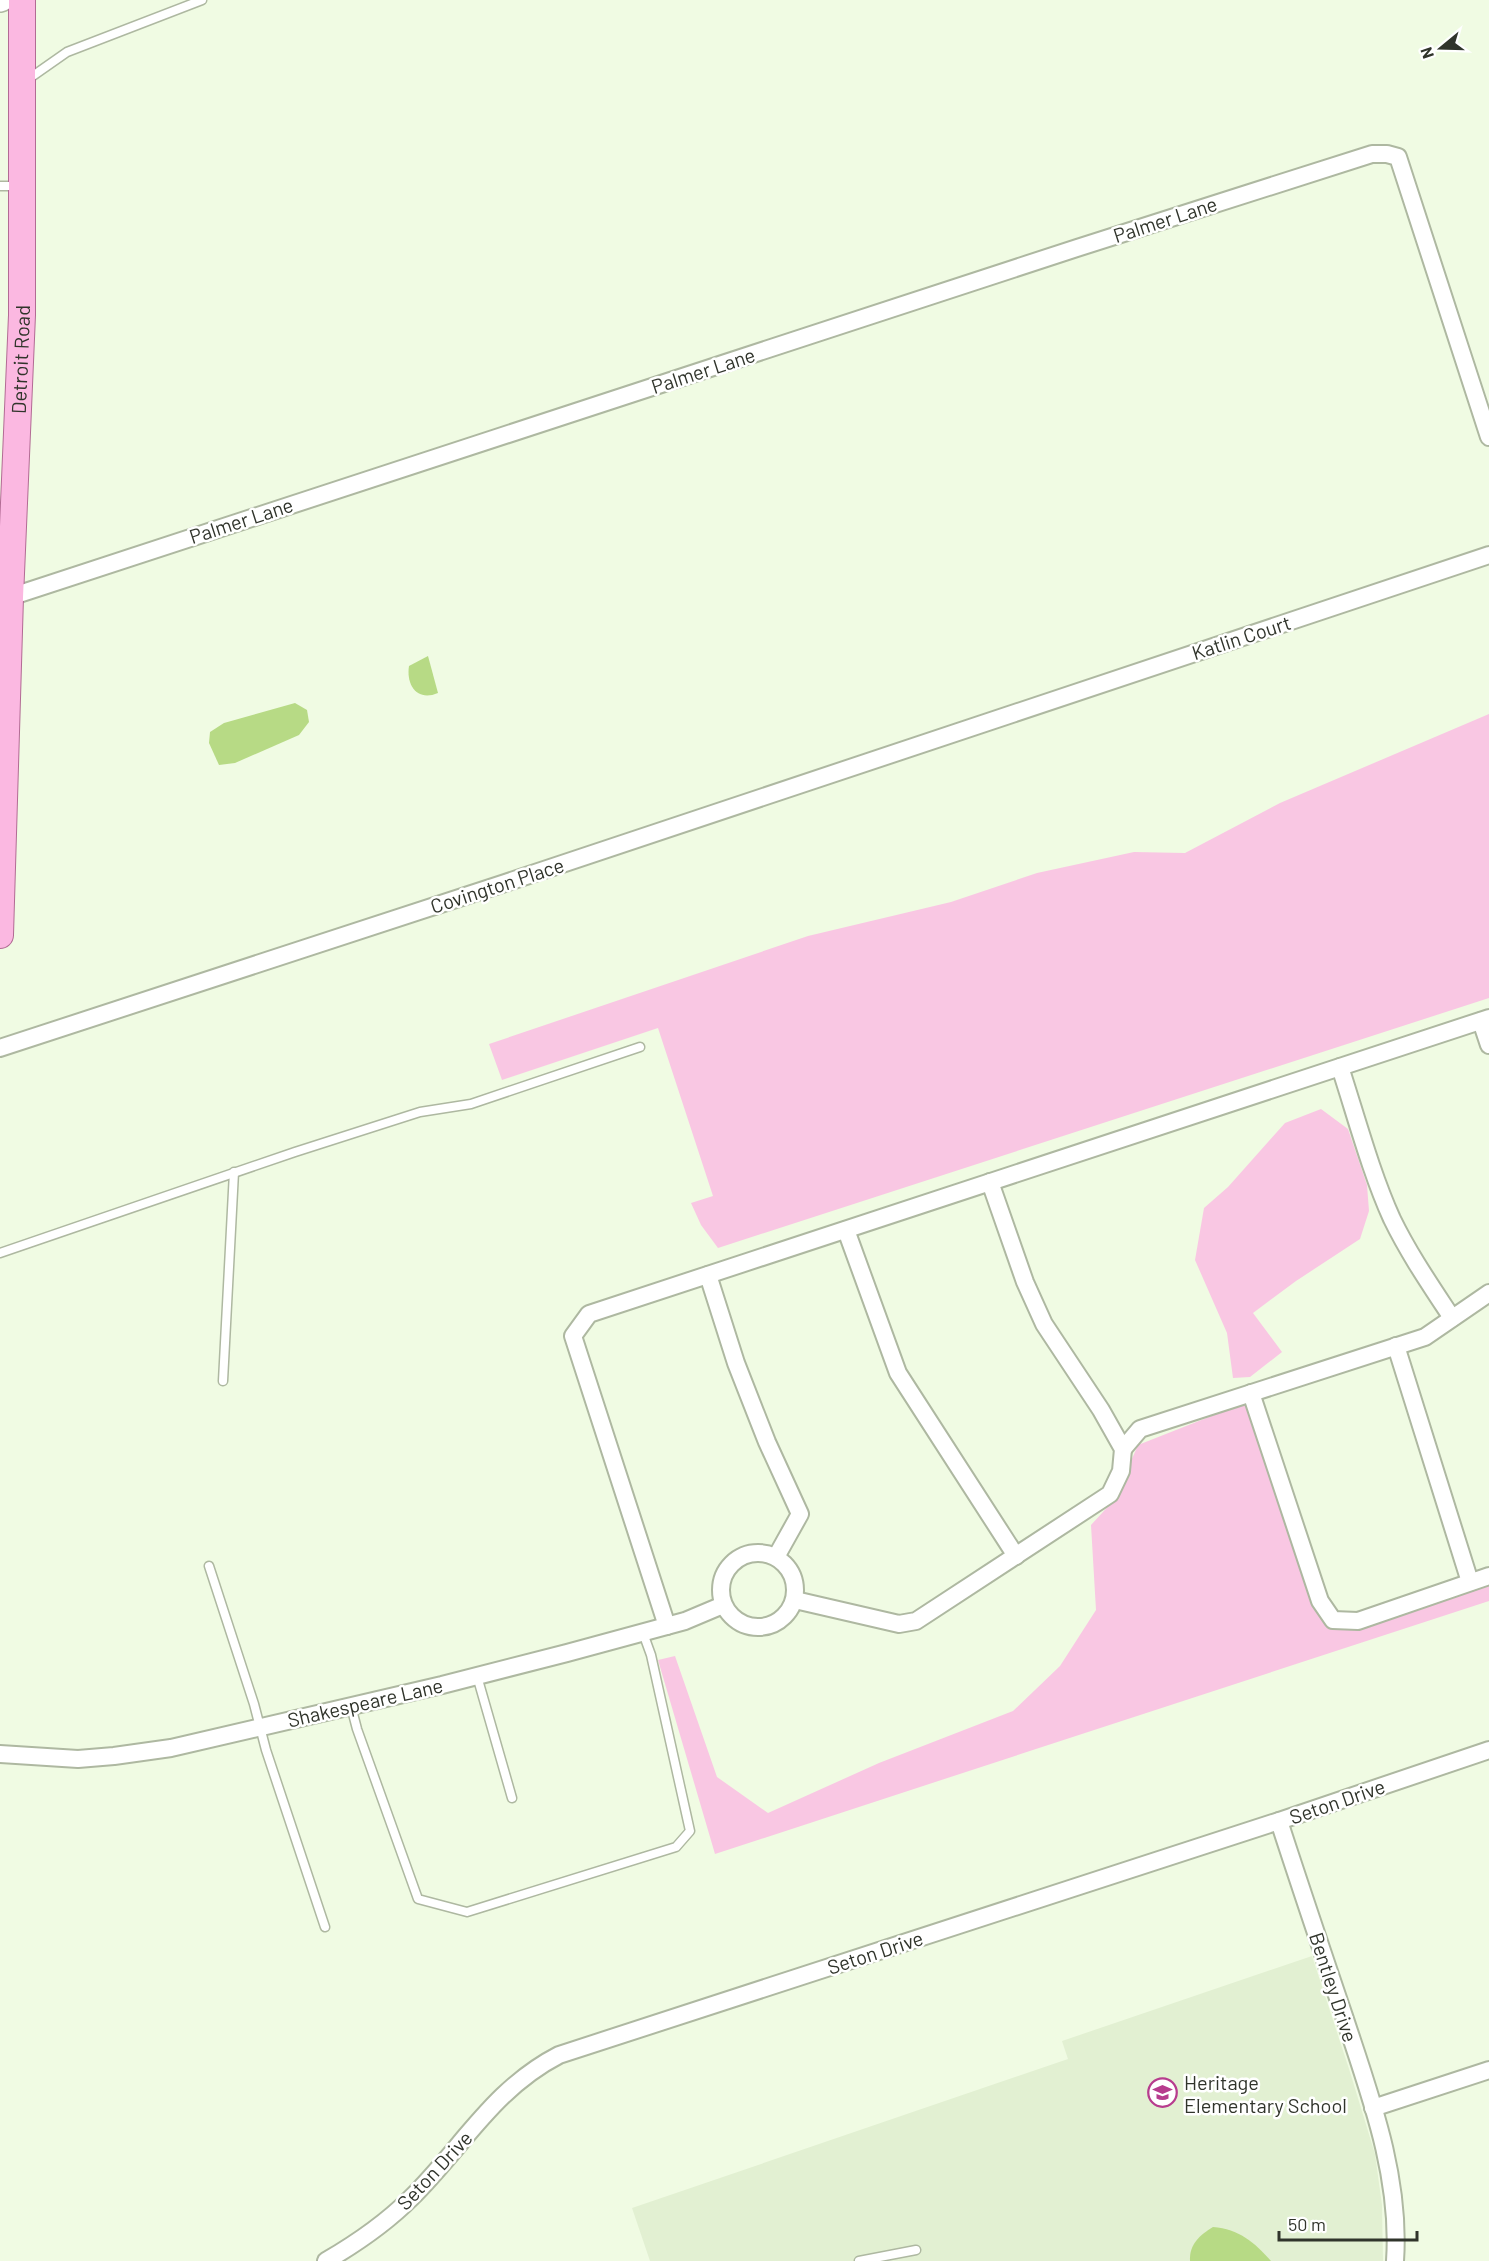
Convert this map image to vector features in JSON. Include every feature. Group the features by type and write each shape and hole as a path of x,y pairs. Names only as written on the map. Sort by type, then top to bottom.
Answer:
{"main road":[{"name":"Detroit Road","path":"0,935 2,804 22,315 11,186 22,84 22,0"}],"street":[{"name":"Palmer Lane","path":"10,597 1372,154 1398,157 1489,437"},
{"name":"Katlin Court","path":"993,719 1489,555"},
{"name":"Covington Place","path":"0,1048 505,883 993,719"},
{"path":"667,1626 573,1336 590,1314 1485,1020 1489,1045"},
{"path":"1340,1067 1366,1149 1392,1219 1423,1274 1452,1318"},
{"path":"795,1599 899,1624 916,1621 1110,1494 1121,1471 1123,1449 1101,1410 1044,1324 1024,1282 990,1182"},
{"path":"846,1230 898,1373 1016,1556"},
{"path":"708,1275 740,1373 767,1442 800,1514 776,1557"},
{"path":"1123,1449 1140,1429 1425,1337 1489,1293"},
{"path":"1396,1346 1470,1582"},
{"path":"1251,1393 1320,1601 1333,1620 1358,1621 1489,1576"},
{"path":"755,1553 768,1553 785,1565 792,1575 795,1599 789,1612 773,1625 763,1627 742,1624 733,1618 723,1605 720,1586 725,1571 739,1558 755,1553"},
{"name":"Shakespeare Lane","path":"0,1754 78,1759 171,1748 477,1676 643,1633 723,1605"},
{"name":"Seton Drive","path":"326,2261 372,2232 411,2198 500,2096 529,2073 559,2055 1279,1821 1489,1750"},
{"name":"Bentley Drive","path":"1279,1821 1373,2108 1394,2199 1397,2237 1395,2261"},
{"path":"1373,2108 1489,2070"}],"lane":[{"path":"22,84 67,52 202,0"},
{"path":"0,1253 234,1172 420,1112 471,1104 640,1047"},
{"path":"223,1381 234,1172"},
{"path":"209,1566 325,1927"},
{"path":"351,1706 357,1729 418,1899 467,1912 676,1846 690,1831 651,1655 643,1633"},
{"path":"477,1676 512,1798"},
{"path":"859,2261 916,2250"}],"shaded area":[{"path":"428,656 438,693 424,695 414,690 411,685 409,666"},
{"path":"295,703 307,710 309,722 299,735 235,763 219,765 209,743 210,732 224,723"},
{"path":"1489,714 1489,998 718,1248 701,1225 691,1203 713,1196 658,1028 502,1080 489,1044 808,936 951,902 1037,873 1134,852 1185,853 1280,803"},
{"path":"1321,1109 1348,1129 1367,1185 1369,1211 1360,1239 1296,1281 1253,1313 1282,1352 1250,1377 1233,1378 1227,1333 1195,1260 1204,1208 1228,1187 1285,1123"},
{"path":"1247,1402 1328,1625 1489,1582 1489,1601 715,1854 658,1660 675,1656 717,1777 768,1813 879,1763 1013,1711 1060,1666 1096,1610 1091,1525 1114,1500 1138,1445"},
{"name":"Heritage Elementary School","path":"1312,1956 1375,2154 1382,2205 1383,2261 650,2261 632,2208 1068,2059 1062,2041"},
{"path":"1213,2227 1231,2230 1245,2238 1271,2261 1190,2261 1193,2245"}],"place":[{"name":"Heritage Elementary School","path":"1163,2093"}]}
